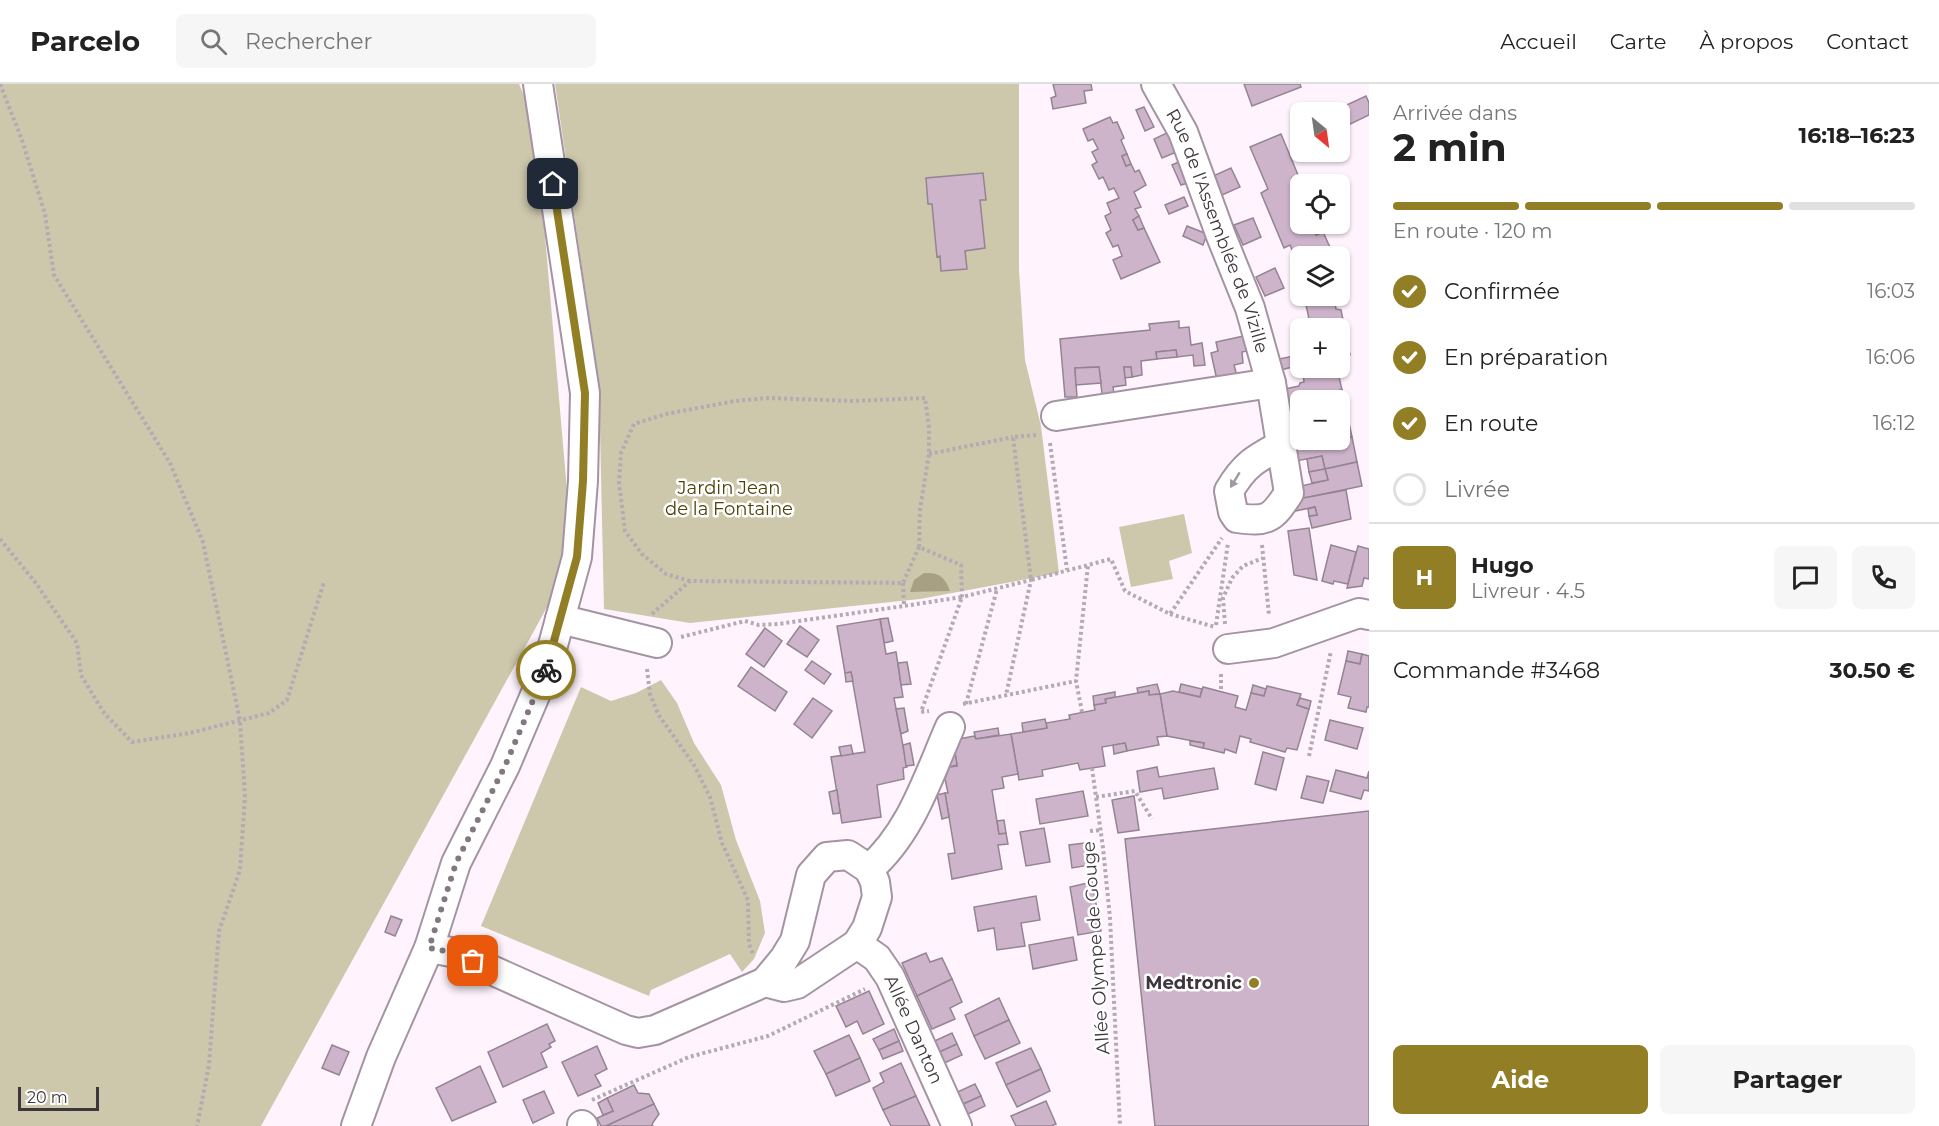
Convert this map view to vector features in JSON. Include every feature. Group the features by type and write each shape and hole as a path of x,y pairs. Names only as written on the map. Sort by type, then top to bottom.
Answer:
{"street":[{"path":"356,1126 381,1057 429,948 456,863 505,766 547,667 577,557 583,481 585,393 537,84"},
{"name":"Rue de l'Assemblée de Vizille","path":"1156,84 1183,132 1250,308 1270,383 1288,493 1276,512 1242,522"},
{"path":"1049,428 1270,383"},
{"path":"1242,522 1233,512 1229,491 1240,472 1256,458 1281,445"},
{"path":"1222,638 1274,643 1359,613 1369,615"},
{"path":"560,619 646,640"},
{"path":"869,869 882,858 909,821 946,714"},
{"path":"429,948 451,952 626,1030 638,1033 655,1030 765,982 795,941 811,875 827,857 848,855 869,869 875,882 877,897 867,928 857,944 797,984 784,987 765,982"},
{"name":"Allée Danton","path":"857,944 877,958 890,977 957,1126"}],"path":[{"path":"0,84 22,140 45,214 54,275 170,463 203,542 240,721 245,796 240,870 219,931 209,1065 197,1126"},
{"path":"903,583 690,581 666,574 642,554 626,531 619,482 621,453 634,424 701,406 768,398 854,401 925,399 929,428 929,454 920,509 919,547 903,583 904,606"},
{"path":"929,454 1049,428 1067,570"},
{"path":"1006,695 1031,580 1013,437"},
{"path":"1242,522 1263,558 1269,615 1258,618"},
{"path":"1170,614 1242,522"},
{"path":"1222,638 1242,522"},
{"path":"0,539 35,582 77,643 81,675 104,713 132,742 190,733 240,721 269,713 287,700 324,582"},
{"path":"919,547 961,565 962,597 921,712 946,714 967,703 1076,681"},
{"path":"1222,638 1226,624 1223,598 1232,578 1243,566 1263,558"},
{"path":"646,640 745,621 759,625 778,624 962,597 1112,559 1125,591 1222,638"},
{"path":"1082,712 1076,681 1088,566"},
{"path":"690,581 649,616 646,640 650,694 658,714 694,765 710,797 722,843 748,900 749,944 765,982"},
{"path":"946,714 967,703 997,589"},
{"path":"1309,756 1337,621"},
{"name":"Allée Olympe de Gouge","path":"1092,768 1101,830 1112,941 1120,1126"},
{"path":"1096,797 1135,791 1152,819"},
{"path":"1090,831 1101,830"},
{"path":"582,1125 575,1108 689,1057 768,1036 890,977"}],"green space":[{"path":"0,84 519,84 535,120 573,560 261,1126 0,1126"},
{"name":"Jardin Jean de la Fontaine","path":"555,84 1019,84 1019,270 1025,360 1041,426 1059,573 920,599 690,623 604,609 599,385"},
{"path":"1184,514 1192,553 1169,561 1173,579 1131,587 1119,527"},
{"path":"661,680 677,703 694,743 721,785 736,840 760,901 765,933 754,959 742,972 730,954 651,990 649,996 481,926 581,687 611,701 636,693"}],"shaded area":[{"path":"924,573 941,576 950,591 910,592 914,580"}],"building":[{"path":"1053,84 1091,84 1092,90 1084,91 1086,103 1053,109 1051,98 1056,96"},
{"path":"1244,84 1300,84 1301,87 1252,106"},
{"path":"1366,96 1369,103 1369,115 1350,124 1350,103"},
{"path":"1144,107 1154,127 1145,131 1136,110"},
{"path":"1110,117 1113,123 1117,122 1124,138 1121,140 1127,154 1122,156 1126,166 1131,164 1135,172 1139,170 1146,185 1134,192 1141,207 1135,209 1139,216 1133,220 1138,230 1144,228 1160,262 1121,279 1113,260 1122,256 1118,245 1113,247 1106,233 1111,230 1105,216 1111,213 1107,203 1119,198 1114,188 1109,190 1103,177 1099,179 1092,165 1097,162 1092,152 1098,149 1093,139 1088,141 1083,129"},
{"path":"1173,130 1181,150 1162,158 1154,139"},
{"path":"1281,134 1290,156 1290,162 1293,162 1298,174 1290,174 1290,234 1324,234 1329,246 1290,245 1284,248 1261,193 1268,189 1250,147"},
{"path":"1127,154 1131,164 1126,166 1122,156"},
{"path":"1181,161 1191,182 1181,185 1172,165"},
{"path":"1231,168 1240,187 1222,195 1213,176"},
{"path":"983,173 986,200 980,200 985,248 965,251 967,269 941,271 940,256 937,257 932,204 928,204 926,178"},
{"path":"1184,197 1188,206 1169,214 1165,205"},
{"path":"1139,216 1144,228 1138,230 1133,220"},
{"path":"1253,218 1261,237 1243,245 1234,225"},
{"path":"1187,226 1207,234 1203,245 1183,236"},
{"path":"1275,268 1284,288 1265,296 1256,277"},
{"path":"1306,306 1335,306 1336,309 1341,310 1343,318 1309,318"},
{"path":"1179,321 1179,328 1189,327 1191,345 1202,343 1205,365 1194,366 1193,355 1177,357 1176,350 1156,352 1157,359 1141,361 1142,375 1132,377 1131,367 1124,367 1126,385 1113,387 1114,394 1102,394 1099,367 1075,368 1077,397 1065,397 1060,339 1150,330 1149,324"},
{"path":"1244,336 1247,351 1242,352 1243,363 1234,365 1237,376 1217,380 1211,353 1218,351 1216,342"},
{"path":"1176,350 1177,357 1157,359 1156,352"},
{"path":"1290,357 1290,368 1281,370 1279,359"},
{"path":"1099,367 1101,383 1076,385 1075,368"},
{"path":"1124,367 1131,367 1132,377 1125,378"},
{"path":"1304,378 1339,378 1342,390 1290,390 1290,401 1283,402 1280,390 1299,386 1304,382"},
{"path":"1290,401 1290,413 1285,414 1283,402"},
{"path":"1350,437 1352,437 1357,462 1325,469 1322,456 1296,461 1293,450 1350,450"},
{"path":"1322,456 1325,469 1309,472 1307,459"},
{"path":"1357,462 1362,486 1304,498 1301,486 1328,480 1325,469"},
{"path":"1325,469 1328,480 1312,483 1309,472"},
{"path":"1346,490 1351,519 1312,528 1309,516 1317,515 1315,507 1295,511 1293,500"},
{"path":"1315,507 1317,515 1309,516 1308,509"},
{"path":"1309,528 1317,580 1294,575 1288,531"},
{"path":"1331,545 1356,552 1348,584 1322,581"},
{"path":"1358,546 1369,549 1369,579 1364,578 1362,586 1347,588"},
{"path":"888,618 893,641 884,643 880,619"},
{"path":"880,619 886,654 896,652 903,697 894,698 907,767 903,768 904,779 877,785 881,817 842,823 831,757 865,752 851,672 845,673 837,626"},
{"path":"800,626 819,640 807,657 787,644"},
{"path":"765,628 782,641 764,667 746,654"},
{"path":"1348,651 1362,654 1360,664 1346,661"},
{"path":"1362,654 1369,656 1369,707 1366,712 1348,708 1351,697 1338,694 1346,661 1360,664"},
{"path":"812,661 831,674 824,684 805,670"},
{"path":"907,662 911,684 901,685 898,663"},
{"path":"751,667 787,692 775,711 738,686"},
{"path":"851,672 853,681 846,682 845,673"},
{"path":"1157,684 1160,694 1149,695 1149,691 1138,693 1137,688"},
{"path":"1181,684 1202,689 1200,697 1179,692"},
{"path":"1253,685 1266,689 1264,696 1251,693"},
{"path":"1267,686 1301,694 1297,705 1309,709 1297,750 1287,748 1285,752 1250,742 1251,739 1240,736 1236,753 1225,749 1224,753 1203,748 1204,743 1167,736 1160,694 1173,691 1200,697 1203,687 1238,696 1235,707 1246,710 1251,693 1264,696"},
{"path":"1149,691 1149,695 1160,694 1167,736 1157,737 1159,745 1127,751 1125,743 1102,747 1105,766 1080,770 1078,763 1042,770 1043,776 1019,780 1011,734 1047,728 1046,723 1070,719 1069,715 1095,710 1094,705 1106,703 1105,699"},
{"path":"1115,692 1115,697 1105,699 1106,703 1094,705 1093,696"},
{"path":"813,698 832,711 812,738 794,724"},
{"path":"1300,698 1311,701 1309,709 1297,705"},
{"path":"904,708 908,731 901,734 896,709"},
{"path":"1045,719 1047,728 1023,732 1022,723"},
{"path":"1330,720 1363,728 1357,749 1325,740"},
{"path":"998,728 999,735 976,739 974,732"},
{"path":"1011,734 1018,774 1002,777 1004,788 992,790 999,834 1006,833 1008,844 998,845 1002,869 952,879 948,854 955,853 945,793 948,793 945,779 949,767 957,766 955,753 959,739"},
{"path":"1190,741 1204,743 1203,748 1190,745"},
{"path":"910,743 914,765 906,766 903,745"},
{"path":"1125,743 1127,751 1114,754 1113,745"},
{"path":"851,745 853,754 841,756 839,747"},
{"path":"1263,752 1284,758 1276,790 1255,784"},
{"path":"955,753 957,765 949,767 947,754"},
{"path":"1157,767 1159,777 1214,768 1218,789 1164,799 1162,788 1140,792 1137,771"},
{"path":"1336,770 1367,778 1369,771 1369,791 1364,790 1361,799 1330,791"},
{"path":"1307,776 1329,781 1323,803 1301,798"},
{"path":"837,790 840,813 833,814 829,792"},
{"path":"1083,791 1088,816 1040,824 1036,799"},
{"path":"945,793 949,817 942,819 937,795"},
{"path":"1134,796 1139,830 1118,833 1112,800"},
{"name":"Medtronic","path":"1369,811 1369,1126 1155,1126 1125,839"},
{"path":"1004,820 1006,833 999,834 997,821"},
{"path":"1044,828 1050,862 1026,866 1020,832"},
{"path":"1093,842 1096,864 1072,868 1069,845"},
{"path":"1092,882 1101,931 1078,935 1070,887"},
{"path":"1036,896 1040,920 1021,923 1025,946 997,950 994,928 978,931 974,907"},
{"path":"391,916 402,920 395,936 385,932"},
{"path":"1073,937 1077,960 1033,969 1029,945"},
{"path":"926,953 930,962 942,958 952,979 917,996 902,963"},
{"path":"952,979 962,1002 950,1008 955,1019 932,1029 917,996"},
{"path":"869,991 884,1024 863,1034 857,1021 846,1027 836,1006"},
{"path":"999,998 1009,1020 974,1036 965,1015"},
{"path":"1009,1020 1020,1043 985,1059 974,1036"},
{"path":"547,1024 555,1041 549,1044 551,1047 541,1053 547,1067 503,1087 488,1052"},
{"path":"894,1029 899,1041 879,1050 873,1039"},
{"path":"952,1033 957,1044 935,1054 930,1043"},
{"path":"849,1035 860,1058 826,1074 814,1051"},
{"path":"899,1041 903,1051 883,1059 879,1050"},
{"path":"957,1044 962,1055 940,1065 935,1054"},
{"path":"332,1045 349,1052 339,1075 322,1068"},
{"path":"597,1046 607,1069 595,1075 601,1086 578,1096 562,1062"},
{"path":"1031,1048 1041,1069 1006,1085 996,1063"},
{"path":"860,1058 870,1081 836,1096 826,1074"},
{"path":"901,1063 916,1096 883,1110 873,1088 884,1082 880,1073"},
{"path":"480,1066 496,1102 452,1121 436,1088"},
{"path":"1041,1069 1050,1091 1017,1107 1006,1085"},
{"path":"975,1084 981,1096 959,1106 953,1094"},
{"path":"634,1085 638,1093 649,1094 654,1104 606,1126 601,1126 597,1118 613,1111 607,1098"},
{"path":"544,1091 554,1113 533,1123 523,1100"},
{"path":"916,1096 930,1126 891,1126 883,1110"},
{"path":"981,1096 985,1106 964,1116 959,1106"},
{"path":"607,1098 613,1111 603,1115 598,1103"},
{"path":"1046,1101 1056,1124 1016,1126 1011,1116"},
{"path":"654,1104 659,1114 653,1126 606,1126"}],"way so far":[{"path":"473,961 451,952 429,948 456,863 505,766 546,670"}],"place":[{"name":"Medtronic","path":"1254,983"}],"route":[{"path":"546,670 577,557 583,481 585,393 553,184"}]}
